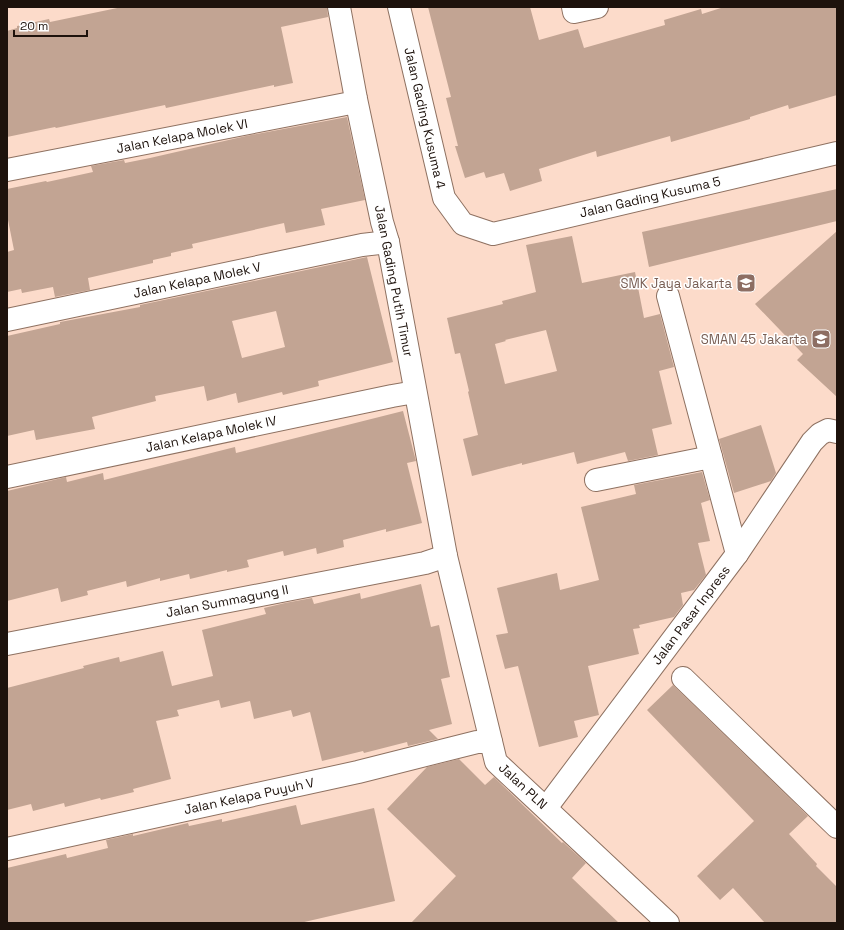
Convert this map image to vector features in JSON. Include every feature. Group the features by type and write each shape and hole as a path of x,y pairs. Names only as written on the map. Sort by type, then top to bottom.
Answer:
{"street":[{"name":"Jalan Gading Putih Timur","path":"338,7 382,222 388,242 446,556"},
{"name":"Jalan Gading Kusuma 4","path":"399,7 444,198 463,224"},
{"path":"572,7 574,12 597,7"},
{"name":"Jalan Kelapa Molek VI","path":"7,170 351,102 356,99"},
{"name":"Jalan Gading Kusuma 5","path":"463,224 493,234 837,152"},
{"name":"Jalan Kelapa Molek V","path":"7,320 362,245 388,242"},
{"path":"668,296 737,554"},
{"name":"Jalan Kelapa Molek IV","path":"7,477 415,392"},
{"name":"Jalan Pasar Inpress","path":"546,808 737,554 812,442 820,434 828,430 837,432"},
{"path":"596,480 711,457"},
{"name":"Jalan Summagung II","path":"7,644 405,567 446,556"},
{"name":"Jalan PLN","path":"446,556 496,762 668,923"},
{"path":"683,678 837,827"},
{"name":"Jalan Kelapa Puyuh V","path":"7,849 358,772 477,742 491,742"}],"building":[{"path":"122,7 327,7 328,17 281,27 293,83 274,87 274,85 166,108 165,105 7,137 7,31 17,28 17,26 49,19 50,22"},
{"path":"428,7 530,7 539,40 578,29 584,48 665,25 664,20 701,9 702,14 724,7 837,7 837,95 789,109 788,105 750,117 750,119 671,142 670,136 597,157 596,151 539,169 542,181 510,191 504,173 486,178 484,172 465,178 455,146 458,146 446,98 451,97"},
{"path":"347,117 365,200 321,209 325,225 286,233 284,223 192,244 193,248 171,253 171,256 153,260 153,263 88,278 90,290 55,297 53,287 22,293 21,289 7,292 7,252 14,250 7,215 7,189 93,172 91,166 124,160 125,163 246,136"},
{"name":"SMK Jaya Jakarta","path":"837,189 837,221 649,267 642,232"},
{"path":"837,231 837,397 797,360 803,354 755,304"},
{"path":"572,236 582,283 635,272 644,318 660,314 674,367 659,371 672,424 652,429 658,455 628,461 625,452 577,464 574,452 522,465 522,463 472,476 463,439 478,435 460,353 455,354 447,318 503,304 502,301 536,292 526,245","holes":["546,330 557,371 505,384 495,344 506,341 505,340"]},
{"path":"367,257 393,362 318,381 319,386 283,395 282,392 238,403 236,393 207,401 204,386 155,396 156,401 92,417 95,429 36,440 34,430 7,436 7,336 60,324 60,322 140,307 140,305","holes":["276,311 285,347 242,358 232,321"]},
{"path":"403,411 416,461 407,463 422,523 386,532 386,529 343,540 344,547 317,554 316,548 284,556 283,551 247,560 249,567 227,572 227,570 190,579 189,574 160,581 160,578 127,587 126,581 87,591 88,595 61,602 58,588 7,601 7,491 66,477 67,482 103,473 104,480 235,447 236,453"},
{"path":"761,425 776,473 771,481 734,493 719,439"},
{"path":"702,472 710,500 701,503 710,541 698,543 706,575 694,590 681,593 683,605 674,617 639,625 640,628 633,629 639,654 588,666 599,715 574,721 578,737 539,747 518,666 505,669 496,635 508,633 497,588 557,573 560,590 599,580 581,507 636,494 634,485"},
{"path":"421,584 431,627 439,625 450,677 441,679 452,724 429,730 438,739 408,746 407,742 364,753 363,751 322,761 310,712 293,717 291,710 254,719 250,701 221,708 219,700 177,710 179,716 156,721 171,779 133,789 134,792 101,800 100,798 65,807 64,803 33,811 31,804 7,810 7,688 84,668 83,666 119,657 120,662 163,651 172,686 213,676 202,630 266,614 264,608 285,603 312,598 314,604 360,593 361,599"},
{"path":"673,685 808,816 789,834 817,864 816,866 837,887 837,923 765,923 733,888 720,900 697,876 754,821 647,710"},
{"path":"459,759 485,785 494,777 562,843 563,842 586,863 572,878 619,923 411,923 456,876 387,809 427,767"},
{"path":"296,805 301,825 374,808 395,901 300,923 7,923 7,868 66,854 67,858 108,848 106,840 133,834 133,836 188,823 189,826 222,819 222,822"}],"place":[{"name":"SMK Jaya Jakarta","path":"746,283"},
{"name":"SMAN 45 Jakarta","path":"821,339"}]}
